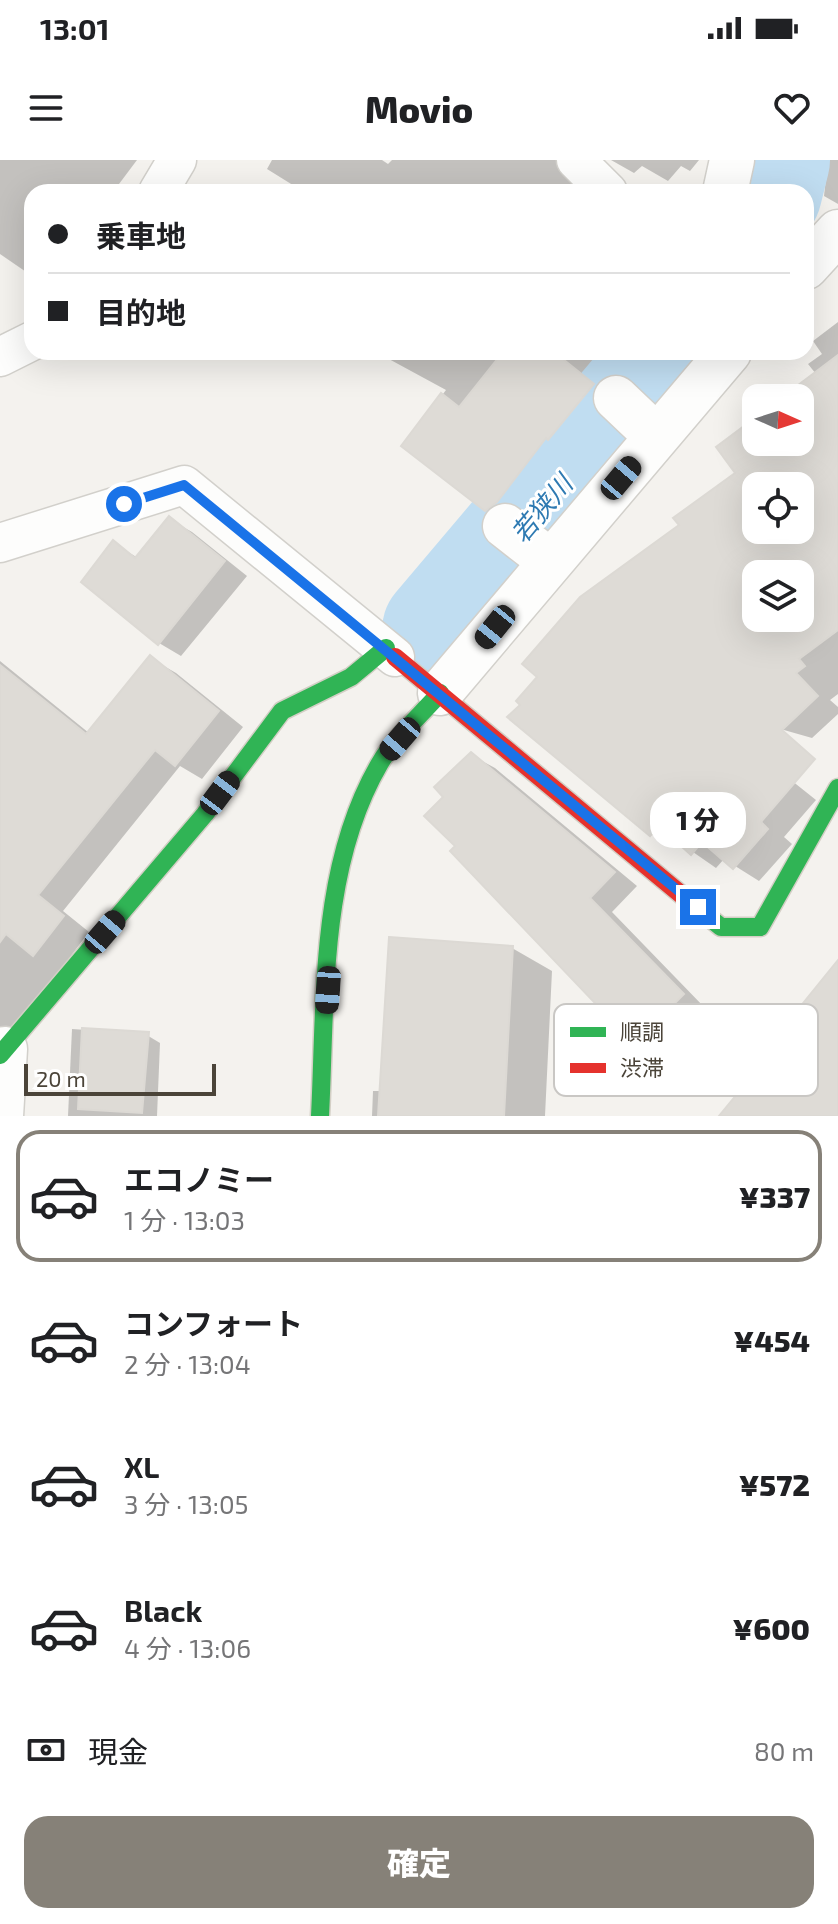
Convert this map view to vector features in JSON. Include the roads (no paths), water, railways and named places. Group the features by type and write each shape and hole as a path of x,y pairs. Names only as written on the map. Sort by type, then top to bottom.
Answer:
{"street":[{"path":"727,184 732,160"},
{"path":"814,258 838,232"},
{"path":"1,1116 2,1052 205,814 282,711 351,677 411,669 550,561 722,360"},
{"path":"616,398 656,436"},
{"path":"505,526 550,561"},
{"path":"411,669 721,927 760,927 838,788"},
{"path":"320,1116 334,896 351,828 380,762 411,669"}],"lane":[{"path":"163,184 177,160"},
{"path":"576,160 600,184"},
{"path":"0,357 24,345"},
{"path":"0,543 184,485 411,669"}],"waterway":[{"name":"若狭川","path":"766,184 772,160"},
{"name":"若狭川","path":"440,630 668,360"}]}
